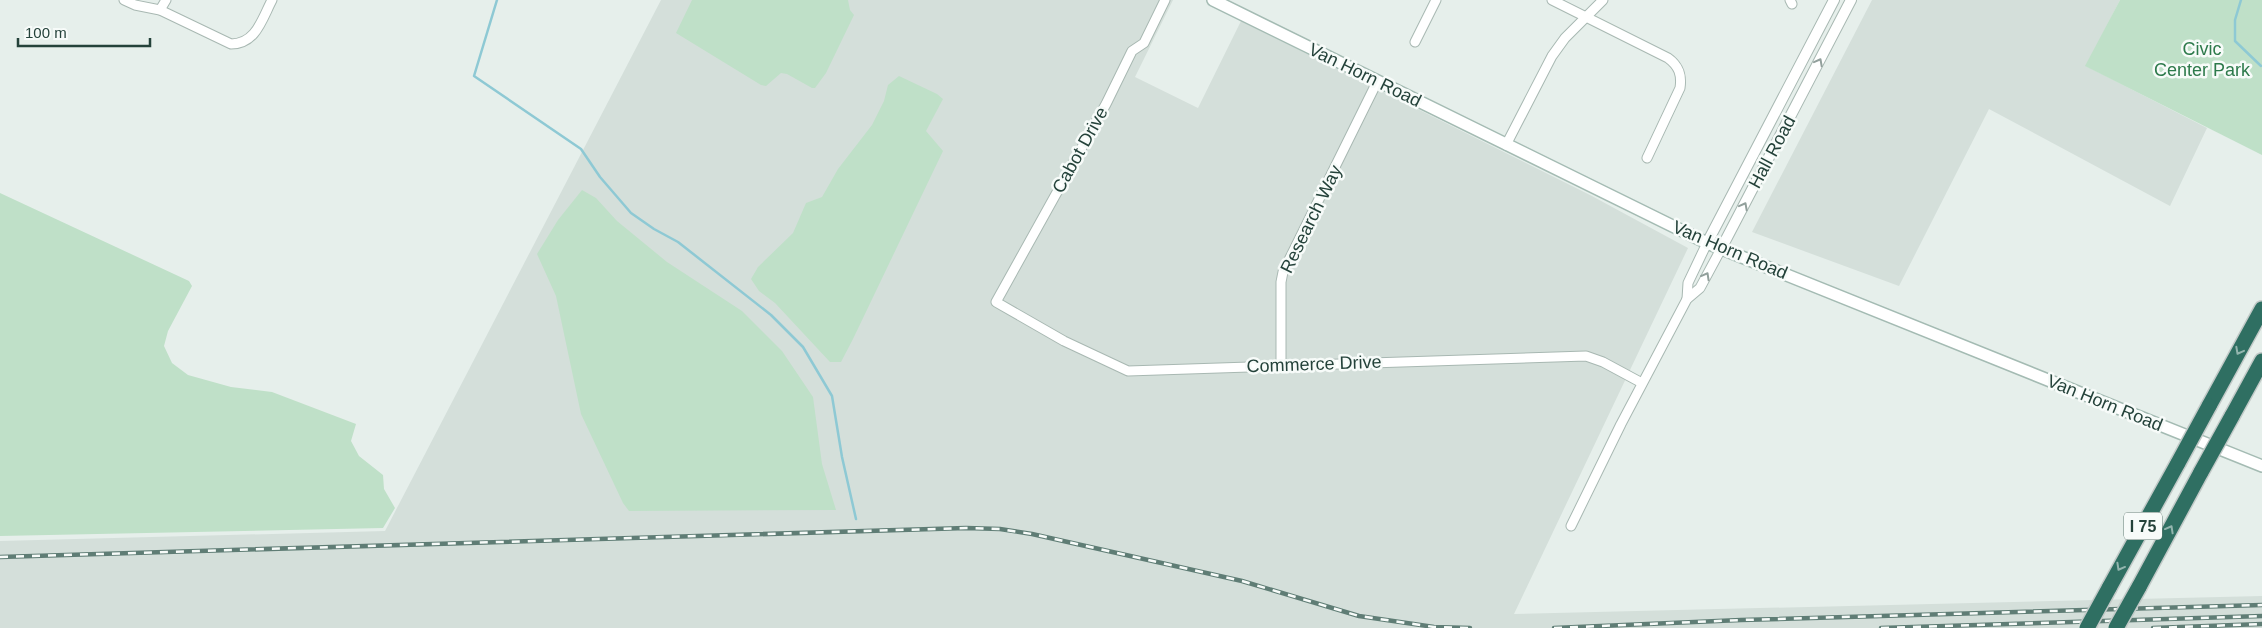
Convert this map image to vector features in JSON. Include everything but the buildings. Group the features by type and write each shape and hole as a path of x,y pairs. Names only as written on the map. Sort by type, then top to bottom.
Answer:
{"highway":[{"name":"I 75","path":"2087,628 2262,308"},
{"name":"I 75","path":"2116,628 2262,361"}],"main road":[{"name":"Van Horn Road","path":"1213,0 1707,243 2262,466"}],"street":[{"path":"124,0 141,7 160,10 226,43 238,44 254,35 272,0"},
{"path":"160,10 166,0"},
{"name":"Cabot Drive","path":"996,302 1106,104 1132,51 1144,43 1165,0"},
{"path":"1415,42 1436,0"},
{"path":"1552,0 1674,62 1681,77 1680,88 1647,158"},
{"path":"1506,145 1552,56 1565,38 1603,0"},
{"name":"Hall Road","path":"1687,299 1688,284 1707,243 1834,0"},
{"name":"Hall Road","path":"1571,526 1687,299 1700,288 1851,0"},
{"name":"Research Way","path":"1281,364 1281,282 1283,272 1378,82"},
{"name":"Commerce Drive","path":"996,302 1064,341 1128,371 1281,364 1586,356 1603,362 1642,384"}],"shaded area":[{"path":"661,0 1173,0 1135,77 1198,108 1241,21 1590,195 1688,248 1514,614 2262,596 2262,628 0,628 0,541 385,531"},
{"path":"1872,0 2120,0 2086,66 2207,128 2170,206 1989,109 1899,286 1752,232"}],"green space":[{"path":"692,0 848,0 850,10 854,15 826,73 815,88 787,74 781,73 766,86 761,85 676,33"},
{"name":"Civic Center Park","path":"2120,0 2262,0 2262,155 2085,66"},
{"path":"899,76 937,94 943,99 926,131 943,151 841,362 830,362 775,303 759,291 751,279 758,267 793,233 806,203 822,197 838,169 872,125 884,101 888,85"},
{"path":"582,190 596,198 617,221 667,262 742,311 782,351 813,397 822,464 836,510 629,511 623,503 581,414 556,296 537,254 558,220"},
{"path":"0,193 189,281 192,286 168,331 164,346 172,363 188,375 231,387 272,392 356,424 351,441 359,456 383,475 384,489 395,508 383,528 0,536"}],"waterway":[{"path":"497,0 474,76 581,149 600,177 631,213 654,229 678,242 771,315 803,347 832,396 842,457 856,519"},
{"path":"2241,0 2235,20 2235,41 2261,66"}],"railway":[{"path":"0,557 966,528 1000,529 1032,534 1242,581 1359,616 1434,627 1470,628"},
{"path":"1554,628 1741,620 2262,605"},
{"path":"1881,628 2262,616"},
{"path":"2153,628 2262,624"}]}
